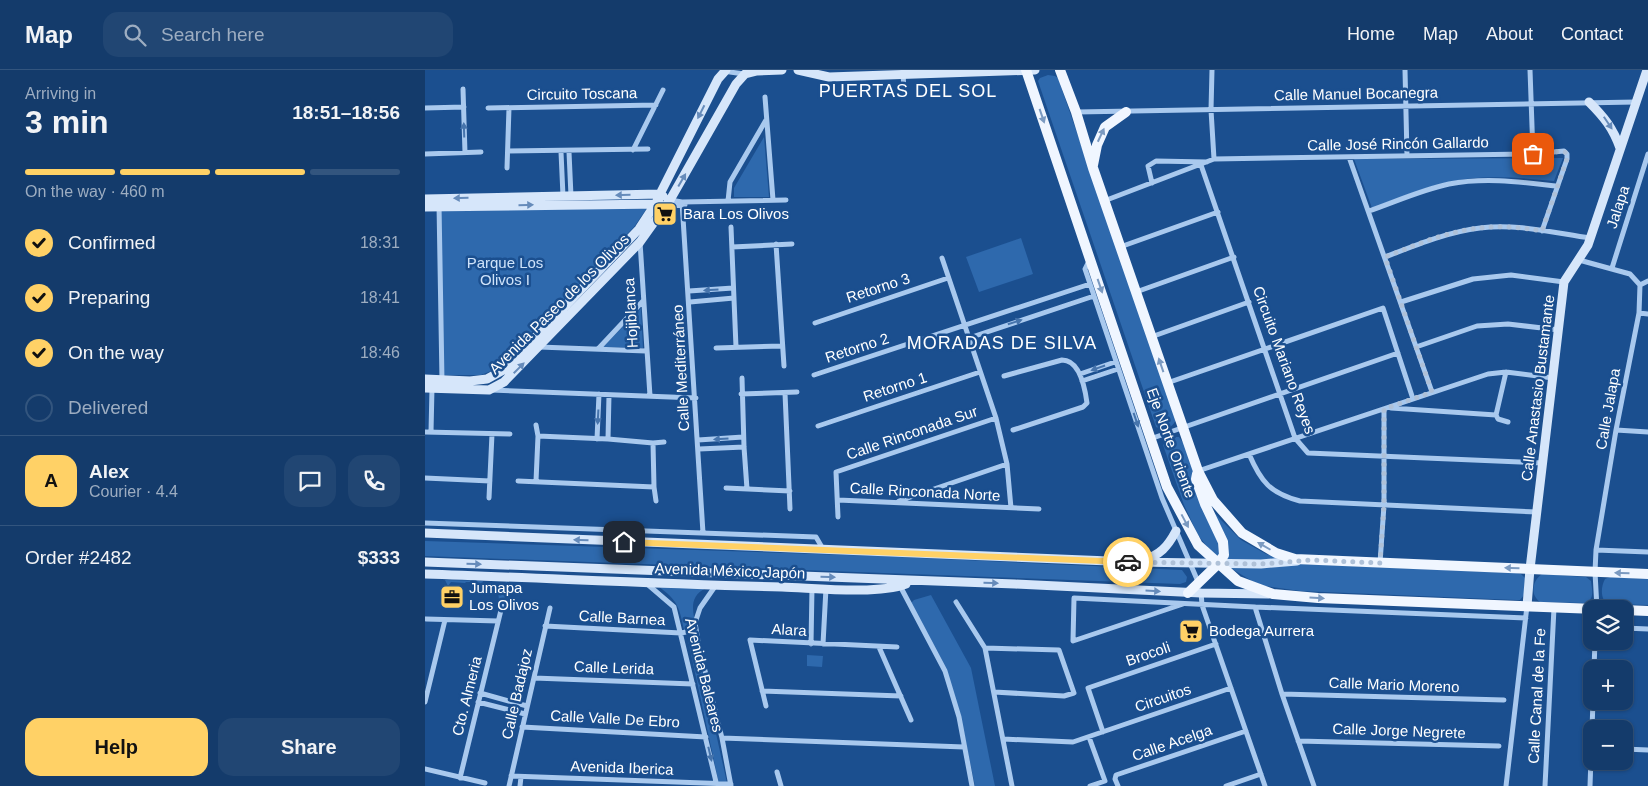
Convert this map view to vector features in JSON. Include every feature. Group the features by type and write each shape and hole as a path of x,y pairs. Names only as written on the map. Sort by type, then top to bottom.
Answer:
{"main road":[{"name":"Eje Norte Oriente","path":"1026,70 1141,408 1147,440 1167,487 1198,545 1238,581 1273,594 1583,608"},
{"name":"Eje Norte Oriente","path":"1060,70 1198,471 1213,500 1242,533 1276,553 1295,559 1648,574"},
{"path":"1093,168 1097,145 1105,127 1125,112"},
{"path":"1129,400 1141,408"},
{"path":"1187,593 1200,588 1223,555 1223,542 1196,480 1198,471"},
{"path":"1162,498 1176,504"},
{"path":"1633,610 1648,611"}],"street":[{"path":"724,70 745,74 756,70 782,70"},
{"name":"Avenida Paseo de los Olivos","path":"428,388 442,384 487,379 505,369 639,229 656,203 717,79 724,70"},
{"path":"798,70 829,76 903,72 1035,70"},
{"path":"1211,160 1212,70"},
{"path":"1405,70 1407,156"},
{"path":"1530,70 1533,154"},
{"name":"Calle Anastasio Bustamante","path":"1527,606 1564,282 1588,245 1647,70"},
{"path":"903,72 904,95"},
{"name":"Avenida Paseo de los Olivos","path":"425,380 489,390 504,382 640,242 668,203 736,84 745,74"},
{"path":"463,89 465,154"},
{"name":"Circuito Toscana","path":"633,150 663,90"},
{"path":"765,96 773,200"},
{"path":"1589,102 1605,118 1615,134 1620,148"},
{"name":"Calle Manuel Bocanegra","path":"1076,112 1636,102"},
{"name":"Circuito Toscana","path":"488,108 656,105"},
{"path":"425,108 463,107"},
{"name":"Circuito Toscana","path":"507,168 509,108"},
{"path":"728,201 730,182 767,119"},
{"path":"508,151 569,152 648,149"},
{"name":"Calle José Rincón Gallardo","path":"1152,183 1149,166 1156,161 1533,154 1564,151 1567,154 1567,159 1556,186 1542,231"},
{"path":"425,154 481,152"},
{"path":"561,152 567,196"},
{"path":"567,196 569,152"},
{"name":"Jalapa","path":"1612,268 1648,154"},
{"path":"1349,157 1432,392"},
{"name":"Calle José Rincón Gallardo","path":"1104,201 1211,160"},
{"name":"Circuito Mariano Reyes","path":"1201,165 1295,438 1308,453 1543,463"},
{"path":"1369,211 1449,184 1508,180 1556,186"},
{"path":"425,207 439,203 567,196 659,194 668,203"},
{"path":"425,199 439,203 683,203 698,201 786,200"},
{"path":"439,203 442,384"},
{"name":"Calle Mediterráneo","path":"683,203 703,533"},
{"path":"1120,247 1218,212"},
{"path":"731,227 736,347"},
{"path":"1385,257 1439,236 1481,228 1519,228 1590,238"},
{"name":"Hojiblanca","path":"639,229 650,396"},
{"path":"776,244 783,366"},
{"path":"732,247 792,244"},
{"path":"1136,292 1234,257"},
{"path":"942,258 996,418 1007,464 1011,508"},
{"path":"1091,259 1085,269 1115,362 1147,440 1162,498 1200,588 1202,605 1265,786"},
{"path":"1579,260 1630,274 1640,285 1648,281"},
{"path":"1401,302 1473,279 1511,275 1564,282"},
{"name":"Retorno 3","path":"815,323 948,278"},
{"name":"Retorno 2","path":"814,375 1090,284"},
{"name":"Calle Jalapa","path":"1597,600 1596,550 1616,430 1639,313 1640,285"},
{"path":"689,291 733,288"},
{"path":"969,338 1094,296"},
{"path":"690,302 734,298"},
{"path":"598,349 643,301"},
{"path":"1039,302 1043,313"},
{"path":"1151,337 1249,302"},
{"path":"1167,383 1383,308 1413,399"},
{"path":"1639,313 1648,314"},
{"path":"1415,347 1477,326 1508,324 1560,330"},
{"path":"716,348 782,346"},
{"path":"539,347 646,351"},
{"path":"1147,440 1398,353"},
{"path":"1004,376 1062,360 1069,360 1080,374 1087,403 1083,407 1013,430"},
{"path":"1080,374 1115,362"},
{"path":"1082,381 1118,369"},
{"name":"Retorno 1","path":"818,426 980,372"},
{"path":"1198,471 1488,374 1506,372 1554,378"},
{"path":"1496,415 1506,372"},
{"path":"742,378 741,394 747,489"},
{"path":"428,388 428,432 510,434"},
{"path":"489,390 696,398"},
{"path":"741,394 797,392"},
{"path":"785,393 790,509"},
{"path":"597,439 599,394"},
{"path":"608,439 609,395"},
{"path":"1386,409 1496,415 1498,418 1508,422"},
{"path":"1380,563 1384,505 1386,409"},
{"name":"Calle Rinconada Sur","path":"837,500 836,472 996,418"},
{"path":"537,425 537,481"},
{"path":"1616,430 1648,432"},
{"path":"489,498 492,434"},
{"path":"538,436 653,443 664,442"},
{"path":"698,440 743,437"},
{"path":"653,443 655,501"},
{"path":"699,449 744,447"},
{"path":"1249,454 1257,473 1267,485 1283,497 1300,501 1537,512"},
{"path":"894,503 1007,464"},
{"path":"425,478 490,481"},
{"path":"518,481 654,487"},
{"path":"726,488 790,491"},
{"path":"837,500 838,517"},
{"name":"Calle Rinconada Norte","path":"837,500 1039,510"},
{"path":"425,523 816,537 823,550"},
{"path":"1134,562 1161,552 1168,545 1176,531"},
{"name":"Avenida México Japón","path":"425,533 1191,564 1261,564 1312,560"},
{"path":"1596,550 1648,552"},
{"path":"425,574 426,562"},
{"name":"Avenida México Japón","path":"426,562 899,583"},
{"path":"541,566 541,578"},
{"name":"Avenida México Japón","path":"425,574 868,590 914,581 1187,593"},
{"name":"Avenida Baleares","path":"645,582 674,607 717,785"},
{"path":"899,583 945,671 959,717 972,786"},
{"name":"Avenida Baleares","path":"716,586 699,608 695,622 731,785"},
{"path":"811,644 812,588"},
{"path":"823,644 826,588"},
{"path":"1200,588 1273,594"},
{"path":"1183,604 1073,641 1074,598 1526,618"},
{"path":"956,602 985,648 1012,786"},
{"name":"Cto. Almeria","path":"459,778 502,606"},
{"path":"1506,786 1527,606"},
{"path":"1255,607 1313,786"},
{"name":"Calle Canal de la Fe","path":"1545,786 1554,607"},
{"name":"Calle Badajoz","path":"509,786 550,608"},
{"path":"426,619 498,621"},
{"path":"425,702 445,620"},
{"name":"Calle Barnea","path":"545,626 681,633 696,630"},
{"path":"1633,628 1648,629"},
{"name":"Alara","path":"765,706 750,640 897,648"},
{"name":"Brocoli","path":"1103,732 1088,688 1216,644"},
{"path":"879,647 911,720"},
{"path":"985,648 1059,650 1074,693 1064,696 994,692"},
{"name":"Calle Lerida","path":"534,678 693,684"},
{"name":"Circuitos","path":"1003,739 1073,742 1231,688"},
{"path":"762,691 901,696"},
{"path":"479,693 527,706"},
{"name":"Calle Mario Moreno","path":"1282,694 1504,700"},
{"path":"478,702 525,714"},
{"name":"Calle Valle De Ebro","path":"523,727 705,737"},
{"name":"Calle Acelga","path":"1118,786 1115,779 1117,775 1246,731"},
{"path":"1089,737 1105,781 1090,786"},
{"path":"722,738 965,747"},
{"name":"Calle Jorge Negrete","path":"1298,741 1499,746"},
{"path":"1633,749 1648,750"},
{"path":"425,769 485,783"},
{"path":"1590,786 1591,770"},
{"path":"777,772 781,786"},
{"path":"1226,786 1261,774"},
{"name":"Avenida Iberica","path":"511,776 613,783 731,785"},
{"path":"520,786 521,777"}],"green space":[{"path":"1048,75 1058,78 1176,419 1166,429 1161,430 1156,427 1038,81 1040,78"},
{"path":"764,137 769,197 734,197 734,188"},
{"path":"1563,158 1554,181 1502,177 1475,178 1430,187 1372,208 1354,159"},
{"name":"Parque Los Olivos I","path":"647,208 634,227 496,369 481,375 443,375 441,211"},
{"path":"1021,238 1033,274 979,292 966,257"},
{"path":"641,308 643,348 603,347"},
{"path":"1172,437 1179,437 1184,444 1209,506 1241,540 1266,554 1301,564 1516,573 1521,574 1525,578 1524,595 1520,600 1516,600 1300,591 1265,586 1252,581 1227,566 1208,548 1198,535 1184,505 1163,445 1166,440"},
{"path":"425,541 877,556 1182,570 1187,577 1186,582 1180,584 425,556"},
{"path":"1542,574 1586,577 1591,581 1592,597 1589,600 1583,600 1583,603 1540,602 1535,596 1533,588"},
{"path":"1610,577 1648,579 1648,605 1633,605 1633,600 1604,600 1602,588 1605,579"},
{"path":"445,580 483,581 481,587 479,587 474,582 451,582 448,586"},
{"path":"507,581 508,600 499,600 498,591"},
{"path":"658,586 706,588 694,600 693,610 696,628 684,630 677,605"},
{"path":"931,595 971,668 995,786 975,786 964,733 952,689 911,603 914,600"},
{"path":"695,639 727,783 719,784 688,640"},
{"path":"807,655 823,656 822,667 807,666"}],"way so far":[{"path":"1128,562 1261,564 1312,560 1380,563 1384,505 1384,409 1432,392 1385,257 1439,236 1481,228 1519,228 1542,231 1556,186 1567,159 1567,154 1564,151 1533,154"}],"place":[{"name":"Bara Los Olivos","path":"665,214"},
{"name":"Jumapa Los Olivos","path":"452,597"},
{"name":"Bodega Aurrera","path":"1191,631"}],"district":[{"name":"PUERTAS DEL SOL","path":"908,91"},
{"name":"MORADAS DE SILVA","path":"1002,343"}],"route":[{"path":"624,542 1128,562"}]}
